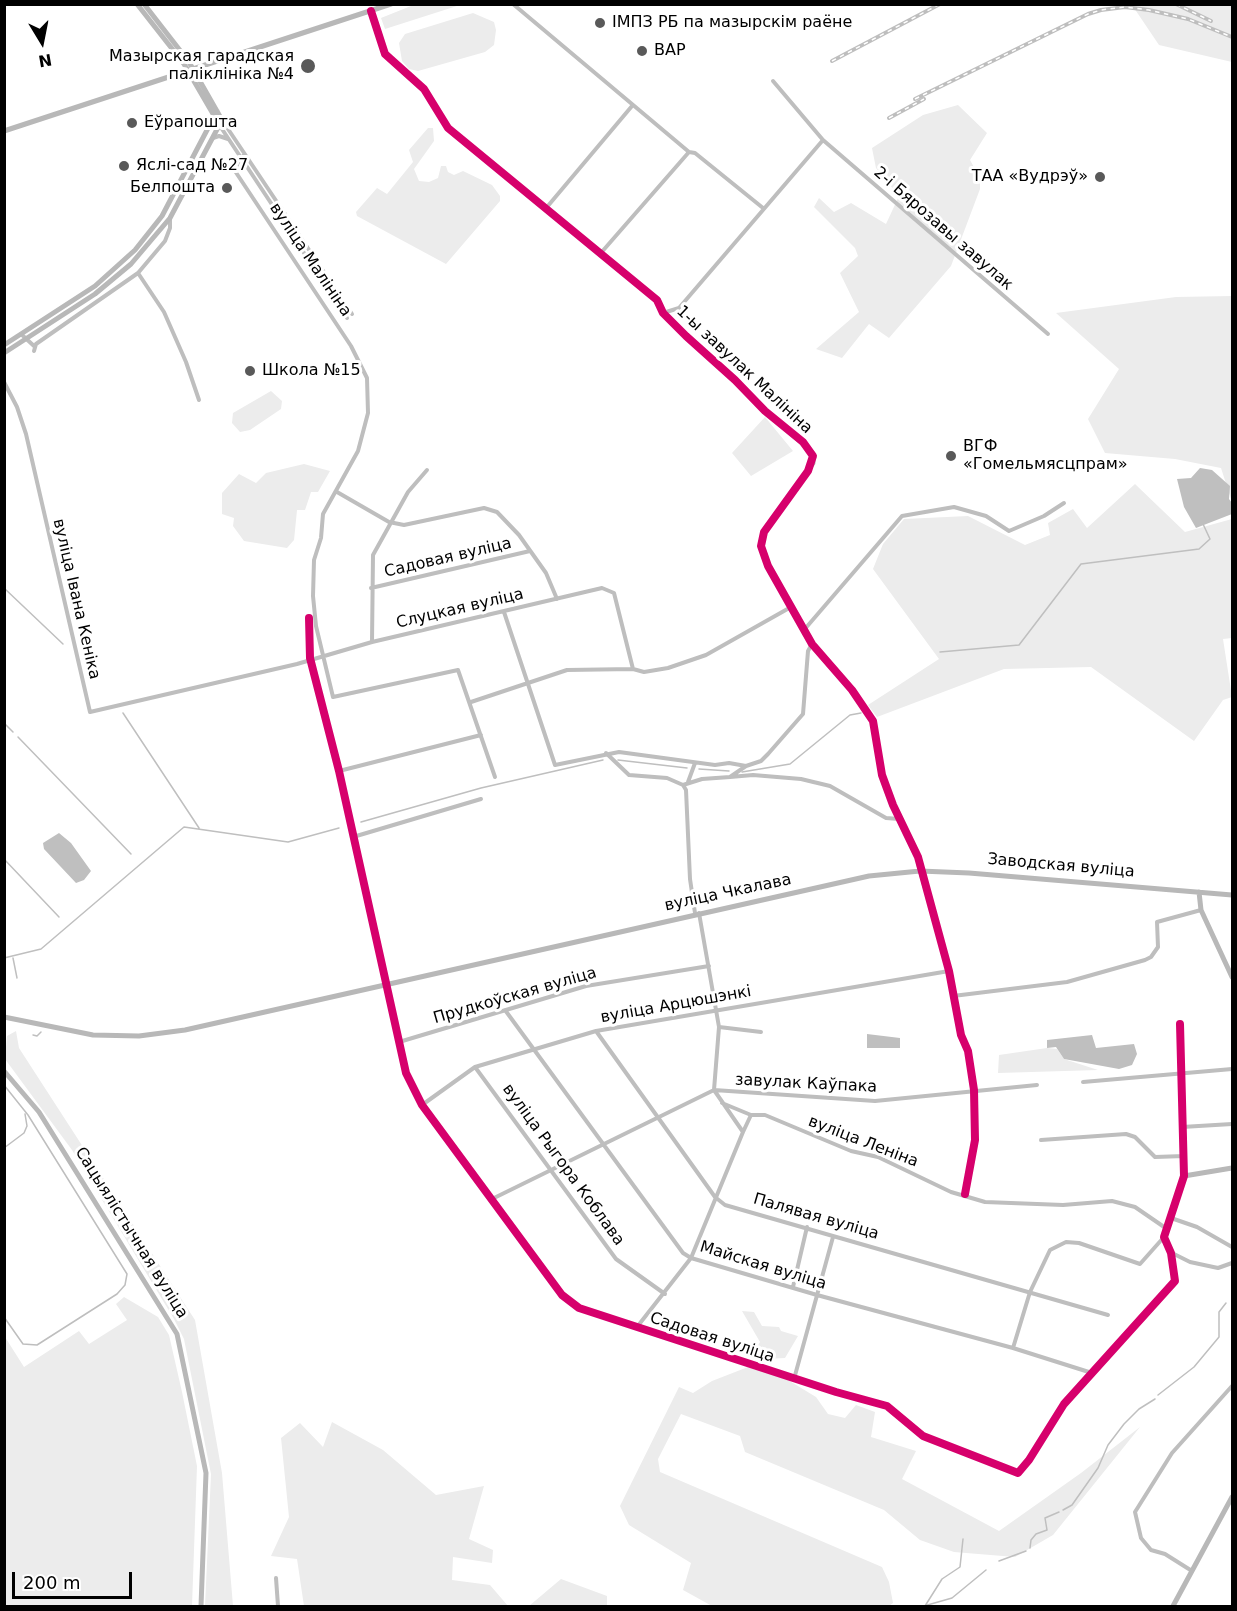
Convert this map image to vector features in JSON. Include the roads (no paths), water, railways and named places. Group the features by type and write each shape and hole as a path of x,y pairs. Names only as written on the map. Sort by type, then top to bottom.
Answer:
{"main road":[{"path":"137,4 191,70"},
{"path":"4,353 95,294 130,264 170,218 221,123 191,70 144,4"},
{"path":"4,131 392,4"},
{"name":"1-ы завулак Малініна","path":"371,11 385,54 424,89 448,128 547,207 657,300 663,313 765,411 802,442 813,456 808,471 764,532 761,546 768,566 812,644 862,703 873,721 882,776 918,857 920,871"},
{"path":"4,345 95,285 146,238 162,216 216,114"},
{"name":"вуліца Чкалава","path":"4,1017 93,1035 139,1036 287,1009 386,983 869,876 920,871"},
{"name":"Заводская вуліца","path":"920,871 1015,875 1233,895"},
{"path":"1199,892 1201,910 1233,977"},
{"name":"Сацыялістычная вуліца","path":"4,1071 39,1112 177,1334 205,1464 201,1606"},
{"path":"1167,1229 1184,1176 1233,1168"},
{"path":"1173,1606 1233,1497"}],"street":[{"path":"513,4 688,152 695,153 763,208"},
{"name":"2-і Бярозавы завулак","path":"773,81 823,140 1048,334"},
{"path":"547,207 632,106"},
{"path":"221,123 228,139 242,157"},
{"path":"221,123 347,318"},
{"path":"212,139 219,136 228,139"},
{"path":"663,313 679,308 823,140"},
{"path":"600,254 688,152"},
{"name":"вуліца Малініна","path":"242,157 235,171 351,346 367,378 369,396 363,433 347,474 337,492"},
{"path":"21,334 34,349 138,273 165,241 170,228 170,218"},
{"path":"285,244 296,237"},
{"path":"296,237 352,314"},
{"path":"138,273 164,312 199,399"},
{"name":"вуліца Івана Кеніка","path":"4,382 17,407 26,434 90,712 202,686"},
{"path":"372,642 373,555 389,522 426,470"},
{"path":"495,777 471,702 458,670 333,697 316,626 313,576 323,514 337,492 389,522 404,525 484,508 497,512 546,573 558,599"},
{"path":"804,630 902,516 954,507 986,516 1009,531 1044,516 1064,503"},
{"name":"Садовая вуліца","path":"371,588 530,551"},
{"name":"Слуцкая вуліца","path":"202,686 297,664 323,654 504,614 602,588 614,592 633,669"},
{"path":"471,702 567,670 633,669 644,672 706,655 791,607"},
{"path":"504,614 555,765 619,752 695,763 746,766 761,762 803,714 808,651 812,644"},
{"name":"Садовая вуліца","path":"309,618 310,658 339,771 406,1072 422,1104 562,1295 579,1308 795,1379 887,1406 923,1436 1018,1473 1029,1460 1064,1404 1092,1373"},
{"path":"339,771 481,735"},
{"path":"606,753 629,776 667,778 685,784 753,775 801,779 830,786 886,818 900,819"},
{"path":"685,784 695,763"},
{"path":"730,777 746,766"},
{"name":"завулак Каўпака","path":"685,784 690,879 709,966 719,1027 714,1090 874,1101 1037,1085"},
{"path":"353,837 481,799"},
{"path":"920,871 949,971 961,1035 968,1051 974,1090 975,1140 965,1194"},
{"path":"953,996 1067,982 1144,960 1151,957 1158,947 1157,922 1201,910"},
{"name":"Прудкоўская вуліца","path":"399,1042 586,986 709,966"},
{"name":"вуліца Арцюшэнкі","path":"422,1104 475,1067 596,1031 949,971"},
{"name":"Майская вуліца","path":"505,1010 683,1253 691,1258 1013,1348 1092,1373"},
{"path":"1180,1024 1184,1176"},
{"path":"719,1027 761,1032"},
{"name":"Палявая вуліца","path":"596,1031 715,1197 725,1205 1108,1315"},
{"name":"вуліца Рыгора Коблава","path":"475,1067 616,1259 664,1294"},
{"path":"1083,1082 1233,1068"},
{"path":"492,1199 714,1090 743,1132"},
{"name":"вуліца Леніна","path":"722,1104 752,1115 765,1115 850,1151 878,1157 951,1192 965,1194 985,1202 1052,1205 1112,1202 1135,1207 1167,1229"},
{"path":"636,1327 691,1258 715,1197 752,1115"},
{"path":"1182,1127 1233,1124"},
{"path":"1041,1140 1126,1134 1136,1137 1155,1158 1184,1156"},
{"path":"1171,1218 1197,1227 1233,1247"},
{"path":"794,1287 807,1227"},
{"path":"1013,1348 1030,1292 1050,1250 1066,1242 1079,1243 1140,1264 1164,1237 1167,1229"},
{"path":"795,1379 833,1237"},
{"path":"1092,1373 1175,1281 1171,1253 1164,1237"},
{"path":"1171,1253 1190,1262 1218,1268 1233,1263"},
{"path":"1192,1571 1165,1554 1151,1550 1141,1538 1135,1512 1172,1453 1233,1386"},
{"path":"276,1578 278,1606"}],"waterway":[{"path":"940,652 1019,645 1081,564 1199,549 1210,539 1203,524"},
{"path":"4,588 63,644"},
{"path":"123,713 199,828"},
{"path":"742,772 790,764 850,715 861,713"},
{"path":"4,723 13,732"},
{"path":"18,737 131,854"},
{"path":"361,822 481,788 603,760"},
{"path":"618,760 687,768"},
{"path":"699,769 729,771"},
{"path":"4,958 41,949 184,827 288,842 339,828"},
{"path":"4,859 59,917"},
{"path":"13,958 17,978"},
{"path":"33,1035 37,1036 41,1032"},
{"path":"1158,1395 1194,1367 1219,1337 1219,1312 1226,1303"},
{"path":"1063,1510 1072,1505 1098,1468 1108,1445 1124,1424 1139,1409 1155,1399"},
{"path":"1030,1548 1031,1540 1036,1534 1047,1530 1045,1518 1059,1512"},
{"path":"925,1606 942,1579 960,1567 963,1539"},
{"path":"999,1561 1026,1551"},
{"path":"924,1606 952,1598 986,1570"}],"tram line":[{"path":"4,1085 28,1115 127,1274 125,1285 117,1294 37,1345 23,1344 4,1317"},
{"path":"4,1148 24,1133 27,1126 25,1114"}],"railway":[{"path":"832,61 940,4"},
{"path":"1176,4 1211,21"},
{"path":"915,99 1088,14 1101,10 1125,7 1149,10 1188,19 1232,37"},
{"path":"889,118 924,99"}],"place":[{"name":"ІМПЗ РБ па мазырскім раёне","path":"600,23"},
{"name":"ВАР","path":"642,51"},
{"name":"Мазырская гарадская паліклініка №4","path":"308,66"},
{"name":"Еўрапошта","path":"132,123"},
{"name":"Яслі-сад №27","path":"124,166"},
{"name":"ТАА «Вудрэў»","path":"1100,177"},
{"name":"Белпошта","path":"227,188"},
{"name":"Школа №15","path":"250,371"},
{"name":"ВГФ «Гомельмясцпрам»","path":"951,456"}]}
